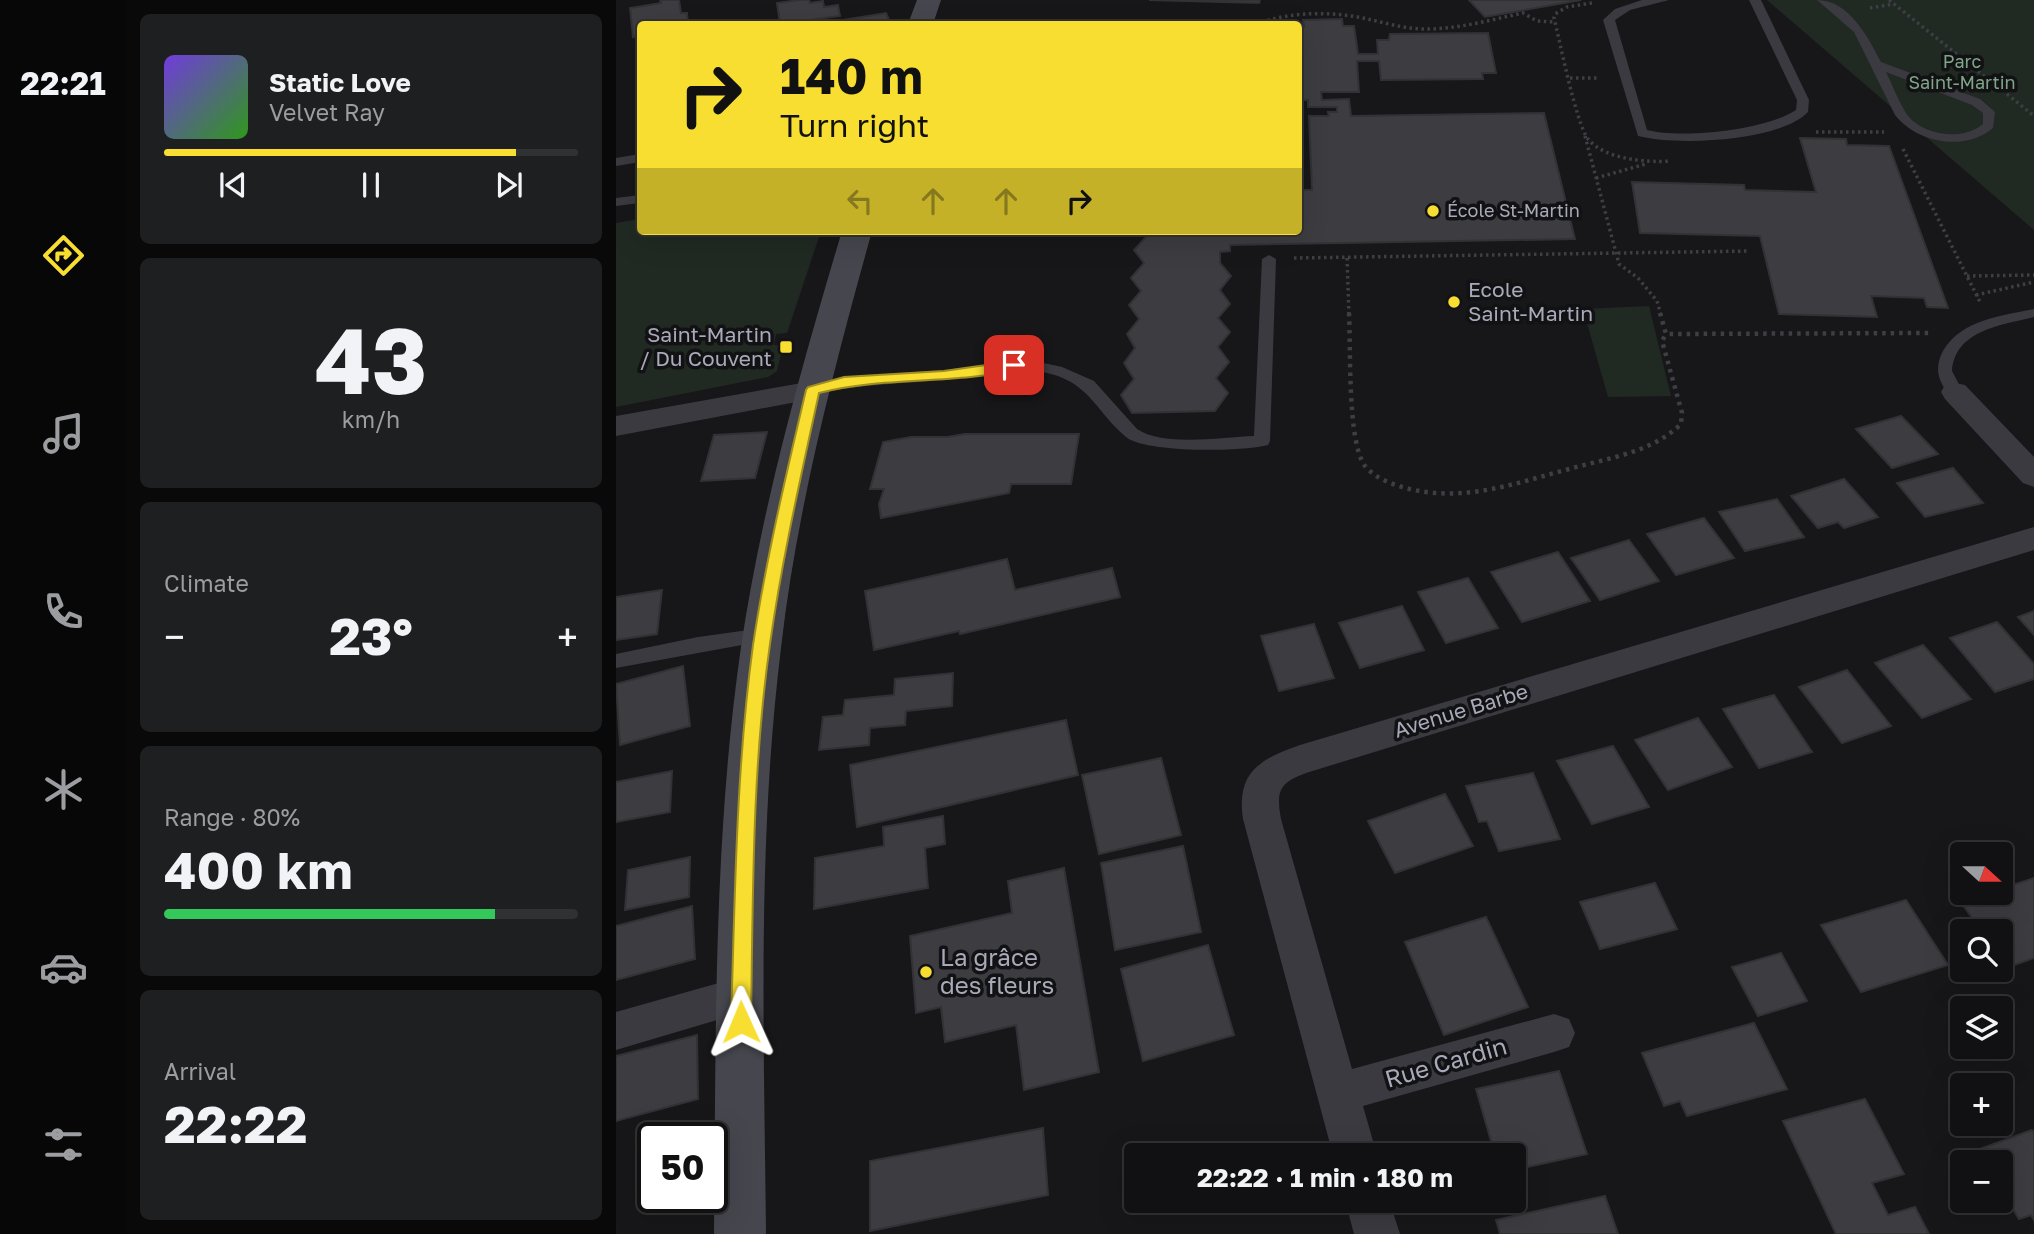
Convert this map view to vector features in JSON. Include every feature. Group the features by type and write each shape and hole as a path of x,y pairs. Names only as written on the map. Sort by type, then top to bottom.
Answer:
{"main road":[{"path":"922,21 929,0"},
{"path":"740,1234 740,996 746,818 763,635 780,533 813,390 856,235"}],"street":[{"path":"616,426 813,390"},
{"path":"1955,392 2034,476"},
{"name":"Avenue Barbe","path":"1352,1143 1259,805 1262,783 1275,770 1300,760 2034,538"},
{"path":"616,1031 740,996"},
{"name":"Rue Cardin","path":"1338,1093 1554,1033"},
{"path":"1371,1213 1377,1234"}],"lane":[{"path":"1663,0 1626,9 1612,15 1609,20 1640,129 1642,133 1654,136 1728,134 1789,120 1802,112 1803,100 1755,0"},
{"path":"1823,0 1859,30 1901,115 1913,127 1924,132 1968,137 1986,130 1989,125 1989,112 1976,102 1876,64"},
{"path":"616,162 637,158"},
{"path":"616,202 637,199"},
{"path":"813,390 844,382 944,375 1030,365 1057,370 1088,385 1131,433 1140,439 1168,444 1262,441 1269,258"},
{"path":"1955,392 1945,377 1944,368 1954,344 1961,335 2034,313"},
{"path":"616,661 698,644 763,635"}],"path":[{"path":"1889,0 1992,82"},
{"path":"1265,21 1279,16 1304,14 1359,17 1424,29 1523,13 1537,21 1554,20 1555,14 1567,7 1593,2"},
{"path":"2003,91 2034,116"},
{"path":"1347,258 1354,428 1359,453 1372,473 1409,490 1432,495 1471,495 1606,459 1665,438 1681,424 1682,413 1662,341 1666,334 1657,301 1639,278 1619,264 1584,132"},
{"path":"1900,144 1985,312"},
{"path":"1596,178 1649,163"},
{"path":"1269,258 1750,251"},
{"path":"1967,276 2034,275"},
{"path":"1976,295 2034,282"},
{"path":"1666,334 1933,333 1930,341"}],"green space":[{"name":"Parc Saint-Martin","path":"1767,0 2034,0 2034,230"},
{"path":"637,220 637,235 820,235 787,333 776,334 774,345 783,345 777,371 768,377 616,407 616,223"},
{"path":"1649,306 1671,396 1608,397 1583,309"}],"building":[{"path":"660,0 679,0 681,13 687,13 688,21 637,21 637,36 633,37 630,8 661,3"},
{"path":"1149,0 1260,0 1259,3"},
{"path":"1469,0 1581,0 1485,17"},
{"path":"823,1 824,7 838,5 840,16 780,21 777,3"},
{"path":"886,13 890,21 837,21"},
{"name":"École St-Martin","path":"1342,19 1343,26 1354,26 1358,54 1378,54 1377,40 1389,40 1390,34 1488,33 1496,73 1482,73 1483,79 1381,80 1379,61 1357,61 1359,92 1321,92 1322,100 1349,99 1351,116 1544,113 1575,239 1230,245 1230,251 1220,252 1220,263 1231,276 1220,290 1230,304 1218,318 1230,332 1218,347 1229,362 1216,378 1228,393 1215,411 1132,413 1121,395 1134,379 1124,363 1135,348 1127,334 1139,319 1129,305 1141,291 1131,278 1144,263 1134,250 1146,237 1144,235 1302,235 1302,190 1312,190 1309,116 1329,116 1328,112 1337,112 1337,107 1308,107 1308,100 1302,100 1303,20"},
{"path":"1800,138 1846,139 1847,145 1889,146 1948,308 1927,307 1924,298 1871,296 1877,317 1779,314 1760,236 1640,233 1632,182 1744,185 1745,190 1816,192"},
{"path":"1901,416 1938,454 1892,468 1856,429"},
{"path":"767,432 755,478 701,481 714,435"},
{"path":"1079,434 1071,484 1011,484 1009,493 881,518 879,504 884,489 870,489 883,442 911,437"},
{"path":"1953,468 1983,503 1925,517 1897,483"},
{"path":"1844,479 1878,517 1844,528 1838,522 1818,528 1791,496"},
{"path":"1777,499 1804,537 1745,551 1719,512"},
{"path":"1704,518 1734,558 1676,575 1647,534"},
{"path":"1629,540 1659,581 1600,600 1571,558"},
{"path":"1558,552 1590,601 1522,622 1491,572"},
{"path":"1007,559 1015,590 1112,568 1120,597 960,634 959,631 874,650 865,591"},
{"path":"1468,578 1498,628 1446,643 1418,592"},
{"path":"662,590 657,634 616,640 616,597"},
{"path":"1402,606 1424,650 1360,668 1339,623"},
{"path":"2034,611 2034,635 2018,617"},
{"path":"1997,622 2034,664 2034,679 1995,692 1950,638"},
{"path":"1314,624 1334,678 1279,691 1261,636"},
{"path":"1923,645 1971,699 1922,718 1875,663"},
{"path":"683,666 690,726 620,745 616,684"},
{"path":"1847,670 1891,726 1842,743 1799,687"},
{"path":"953,673 952,706 906,711 905,725 870,728 869,745 819,750 823,717 843,715 845,700 894,695 895,679"},
{"path":"1774,695 1812,752 1759,768 1723,709"},
{"path":"1698,718 1732,767 1668,790 1635,740"},
{"path":"1066,720 1078,775 857,827 850,765"},
{"path":"1613,746 1649,807 1592,824 1557,761"},
{"path":"1161,758 1181,835 1099,854 1082,775"},
{"path":"672,771 670,812 616,822 616,782"},
{"path":"1533,773 1560,839 1499,851 1487,821 1479,822 1466,786"},
{"path":"1445,794 1473,846 1395,873 1368,821"},
{"path":"943,816 945,844 925,848 928,888 814,909 815,858 884,846 883,827"},
{"path":"1183,846 1201,932 1115,950 1101,863"},
{"path":"690,857 689,897 625,910 628,870"},
{"path":"1064,868 1099,1072 1024,1090 1016,1025 945,1042 941,1007 916,1013 910,936 1012,913 1008,881"},
{"path":"2034,878 2034,958 2013,966 2013,919 1973,919 1963,905 2013,905 2013,885"},
{"path":"1655,883 1677,929 1600,949 1580,902"},
{"path":"1906,900 1948,965 1861,992 1821,925"},
{"path":"692,906 695,959 616,980 616,926"},
{"path":"1486,917 1528,1007 1444,1035 1405,942"},
{"path":"1208,945 1234,1035 1143,1061 1121,969"},
{"path":"1781,953 1807,1001 1758,1016 1732,967"},
{"path":"1754,1023 1787,1089 1687,1116 1680,1101 1664,1106 1642,1053"},
{"path":"697,1035 698,1099 616,1121 616,1056"},
{"path":"1559,1071 1587,1154 1526,1167 1526,1143 1492,1143 1476,1089"},
{"path":"1865,1099 1904,1174 1872,1183 1888,1215 1915,1207 1929,1234 1836,1234 1783,1121"},
{"path":"1043,1128 1048,1195 870,1231 870,1161"},
{"path":"2032,1130 2034,1220 2031,1215 2019,1219 2013,1209 2013,1150 1977,1150"},
{"path":"1605,1196 1618,1234 1500,1234 1496,1220"}],"place":[{"name":"École St-Martin","path":"1433,211"},
{"name":"Ecole Saint-Martin","path":"1454,302"},
{"name":"Saint-Martin / Du Couvent","path":"786,347"},
{"name":"La grâce des fleurs","path":"926,972"}],"route":[{"path":"741,1022 746,818 761,647 783,520 813,390 844,382 944,375 1014,365"}]}
